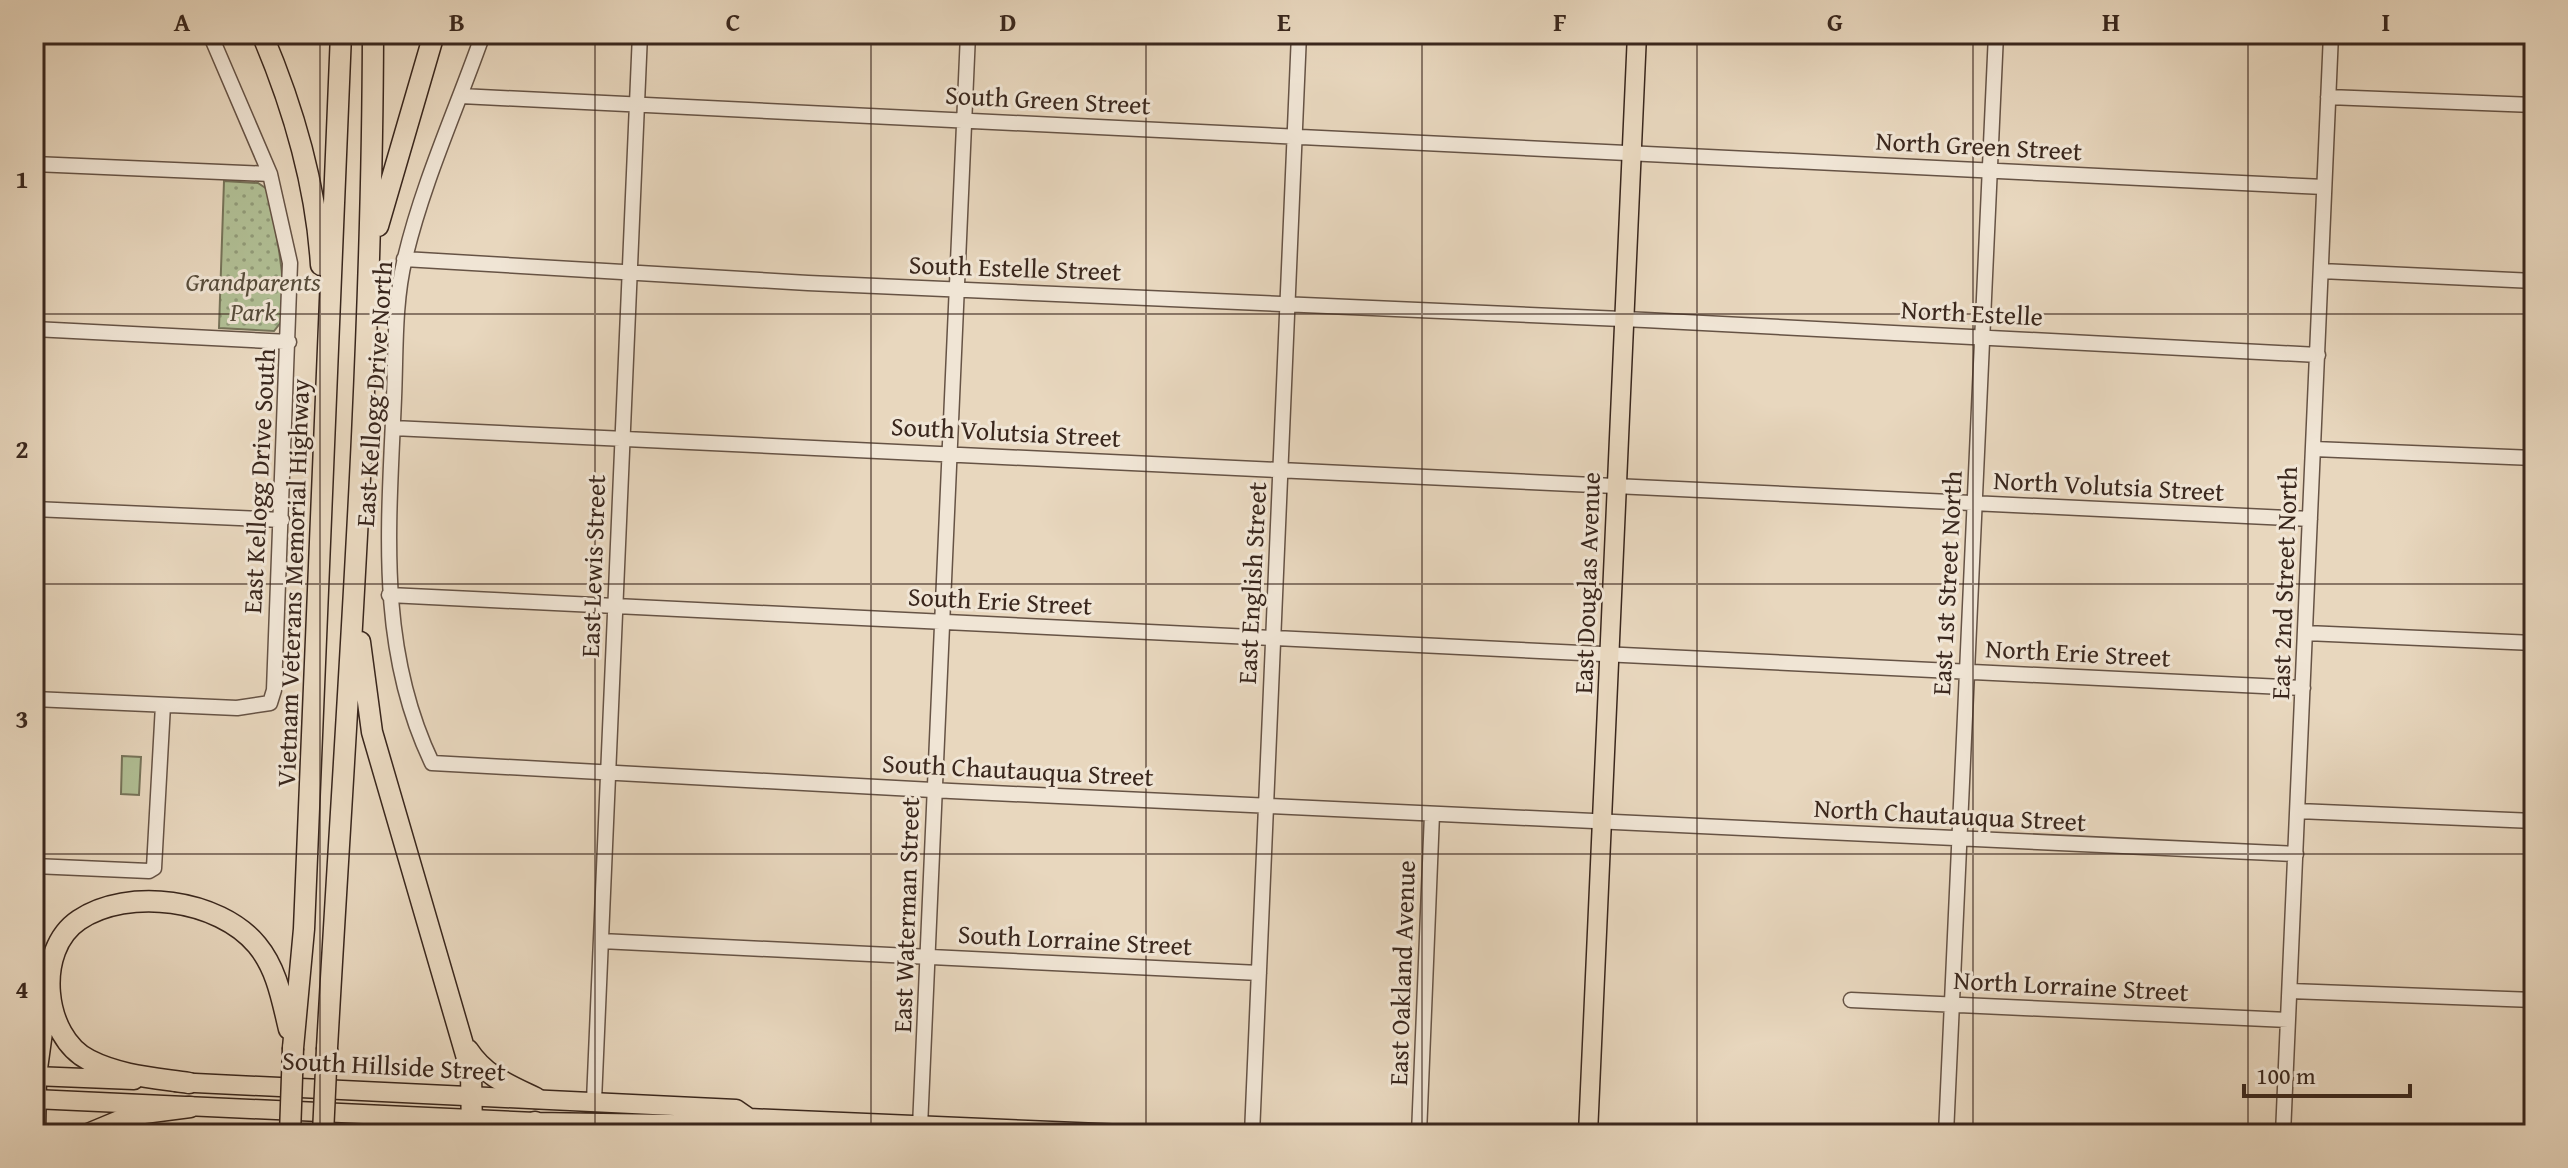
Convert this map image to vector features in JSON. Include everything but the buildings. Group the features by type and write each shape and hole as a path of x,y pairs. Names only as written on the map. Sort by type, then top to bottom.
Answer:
{"highway":[{"path":"262,34 305,150 318,216 328,355"},
{"path":"323,1134 355,546 373,34"},
{"path":"365,313 380,218 434,34"},
{"name":"Vietnam Veterans Memorial Highway","path":"290,1134 293,1048 305,913 340,40"},
{"path":"355,546 362,667 372,732 466,1047 471,1072 471,1126"},
{"path":"35,1134 35,1076 55,948 76,921 106,906 129,903 189,906 228,920 257,945 278,981 293,1048"},
{"path":"49,977 57,1024 69,1044 87,1059 121,1073 189,1083"},
{"path":"466,1047 478,1066 494,1078 536,1098"},
{"path":"88,1134 136,1114 190,1107"},
{"path":"505,1134 535,1122"}],"main road":[{"name":"East Douglas Avenue","path":"1588,1134 1637,34"},
{"name":"South Hillside Street","path":"35,1076 736,1109 749,1118"},
{"name":"South Hillside Street","path":"35,1099 471,1126 535,1122 602,1129 736,1125 749,1118 920,1127 940,1131 1124,1134"}],"street":[{"name":"East Kellogg Drive South","path":"163,705 237,708 270,703 275,678 290,263 270,174 210,34"},
{"name":"East Kellogg Drive North","path":"432,763 417,732 389,595 399,287 404,259 483,34"},
{"name":"East Lewis Street","path":"594,1101 640,34"},
{"name":"East Waterman Street","path":"920,1127 968,34"},
{"name":"East English Street","path":"1252,1134 1299,34"},
{"name":"East 1st Street North","path":"1946,1134 1996,34"},
{"name":"East 2nd Street North","path":"2283,1134 2331,34"},
{"name":"South Green Street","path":"461,96 1632,153"},
{"path":"2328,97 2534,105"},
{"name":"North Green Street","path":"1632,153 2324,187"},
{"path":"34,164 270,174"},
{"name":"South Estelle Street","path":"404,259 630,273 1625,319"},
{"path":"2321,271 2534,281"},
{"name":"North Estelle","path":"1625,319 2318,355"},
{"path":"34,329 289,342"},
{"name":"South Volutsia Street","path":"393,428 1617,485"},
{"path":"2314,449 2534,458"},
{"name":"North Volutsia Street","path":"1617,485 2310,519"},
{"path":"34,509 282,520"},
{"name":"South Erie Street","path":"389,595 1610,652"},
{"path":"2306,633 2534,643"},
{"name":"North Erie Street","path":"1610,652 1967,673 2303,688"},
{"path":"34,699 163,705 155,863 149,871 34,866"},
{"name":"South Chautauqua Street","path":"432,763 1602,822"},
{"path":"2298,811 2534,821"},
{"name":"East Oakland Avenue","path":"1419,1134 1432,814"},
{"name":"North Chautauqua Street","path":"1602,822 2296,854"},
{"name":"South Lorraine Street","path":"601,941 1259,973"},
{"path":"2290,991 2534,1000"},
{"name":"North Lorraine Street","path":"1851,1000 2288,1020"}],"green space":[{"name":"Grandparents Park","path":"224,181 258,183 267,189 279,253 285,317 274,331 219,328"},
{"path":"122,756 141,757 139,795 121,794"}]}
